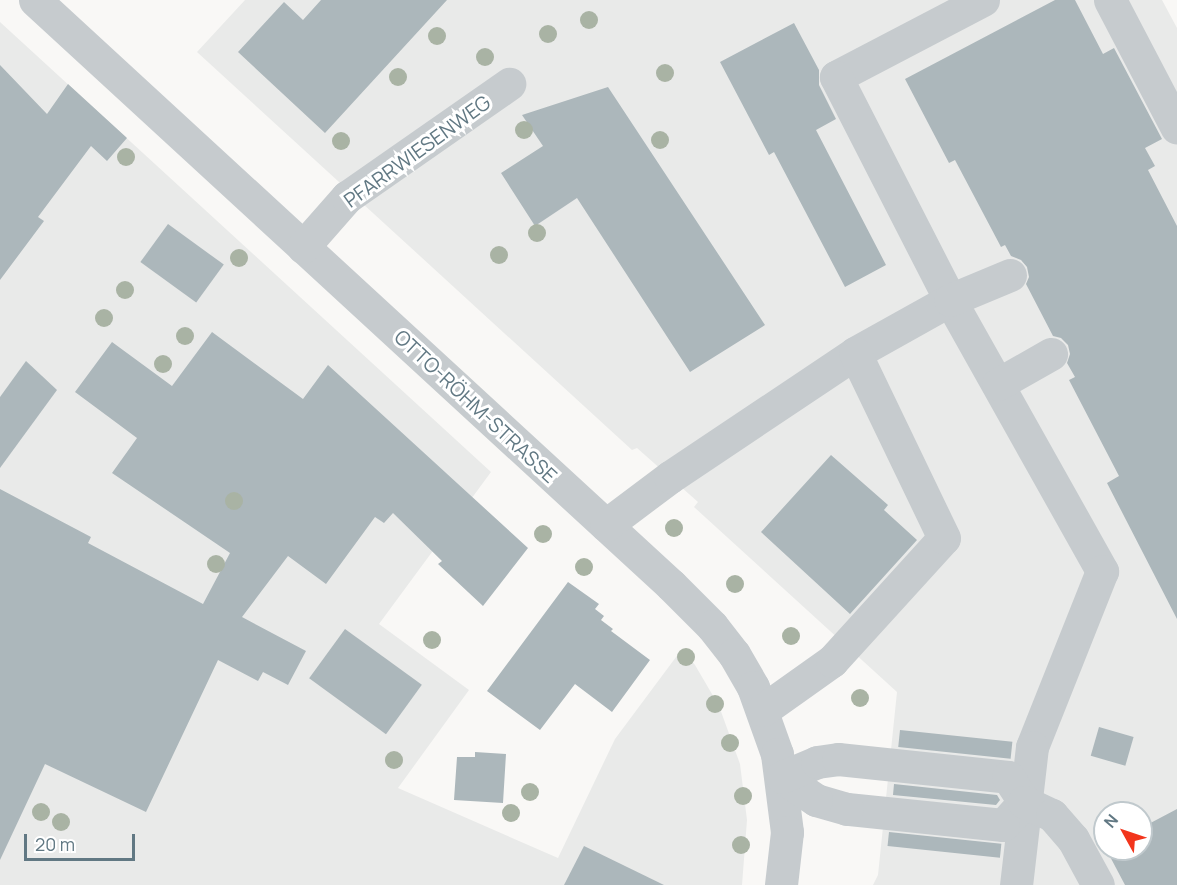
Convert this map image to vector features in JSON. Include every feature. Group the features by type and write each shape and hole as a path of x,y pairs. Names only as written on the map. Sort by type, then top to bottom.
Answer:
{"street":[{"name":"OTTO-RÖHM-STRASSE","path":"35,0 606,525 712,626 742,667 763,710 782,777 787,832 781,885"},
{"path":"983,0 836,77 950,300 1102,571 1032,747 1016,885"},
{"path":"1110,0 1177,128"},
{"name":"PFARRWIESENWEG","path":"303,247 347,197 509,84"},
{"path":"606,525 670,477 855,353 950,300 1010,274"},
{"path":"763,710 832,661 945,538 855,353"},
{"path":"998,384 1051,354"},
{"path":"782,777 817,762 856,759 1008,777 1024,802 1040,807 1062,825 1073,839 1098,885"},
{"path":"782,777 816,800 832,807 858,811 1003,825 1024,802"}],"shaded area":[{"path":"245,0 1162,0 1177,28 1177,885 873,885 878,875 897,692 694,507 698,502 637,448 632,450 197,52"},
{"path":"0,22 491,472 379,624 469,690 398,788 558,858 615,739 682,649 695,665 719,706 740,764 747,820 742,885 0,885"}],"building":[{"path":"321,0 447,0 325,133 238,52 284,2 303,20"},
{"path":"1055,0 1075,0 1103,54 1114,48 1162,139 1145,148 1155,166 1148,170 1177,226 1177,619 1107,483 1119,476 1069,380 1075,377 1067,363 1070,354 1068,345 1061,338 1053,336 1026,284 1029,277 1027,267 1021,260 1011,256 1005,245 1001,247 955,160 949,163 905,79"},
{"path":"794,23 819,70 819,85 836,119 816,130 886,265 845,287 774,152 769,155 720,62"},
{"path":"0,65 47,114 68,84 127,138 107,161 91,146 38,217 44,221 0,280"},
{"path":"608,87 765,325 690,372 577,198 535,226 501,173 543,146 522,115"},
{"path":"168,224 224,265 196,303 140,262"},
{"path":"212,332 303,399 328,365 528,548 483,606 438,564 442,561 393,513 384,523 375,517 326,584 288,556 242,617 306,651 288,685 263,672 258,681 218,660 146,812 45,764 0,860 0,489 91,537 88,543 203,604 230,553 112,473 137,438 75,392 112,342 172,386"},
{"path":"26,361 57,390 0,468 0,397"},
{"path":"831,455 888,505 884,510 917,540 850,614 761,532"},
{"path":"568,582 599,604 595,609 604,616 601,620 613,629 611,631 650,660 612,712 575,684 540,730 487,691"},
{"path":"345,629 422,685 386,734 309,678"},
{"path":"1099,727 1134,737 1125,766 1091,756"},
{"path":"900,730 1012,742 1011,759 898,747"},
{"path":"475,752 506,754 503,803 454,800 457,757 475,757"},
{"path":"894,784 997,795 1000,800 996,805 893,795"},
{"path":"1177,809 1177,885 1125,885 1112,861 1153,861 1153,822"},
{"path":"889,832 1001,844 1000,858 888,846"},
{"path":"584,846 664,885 564,885"}]}
